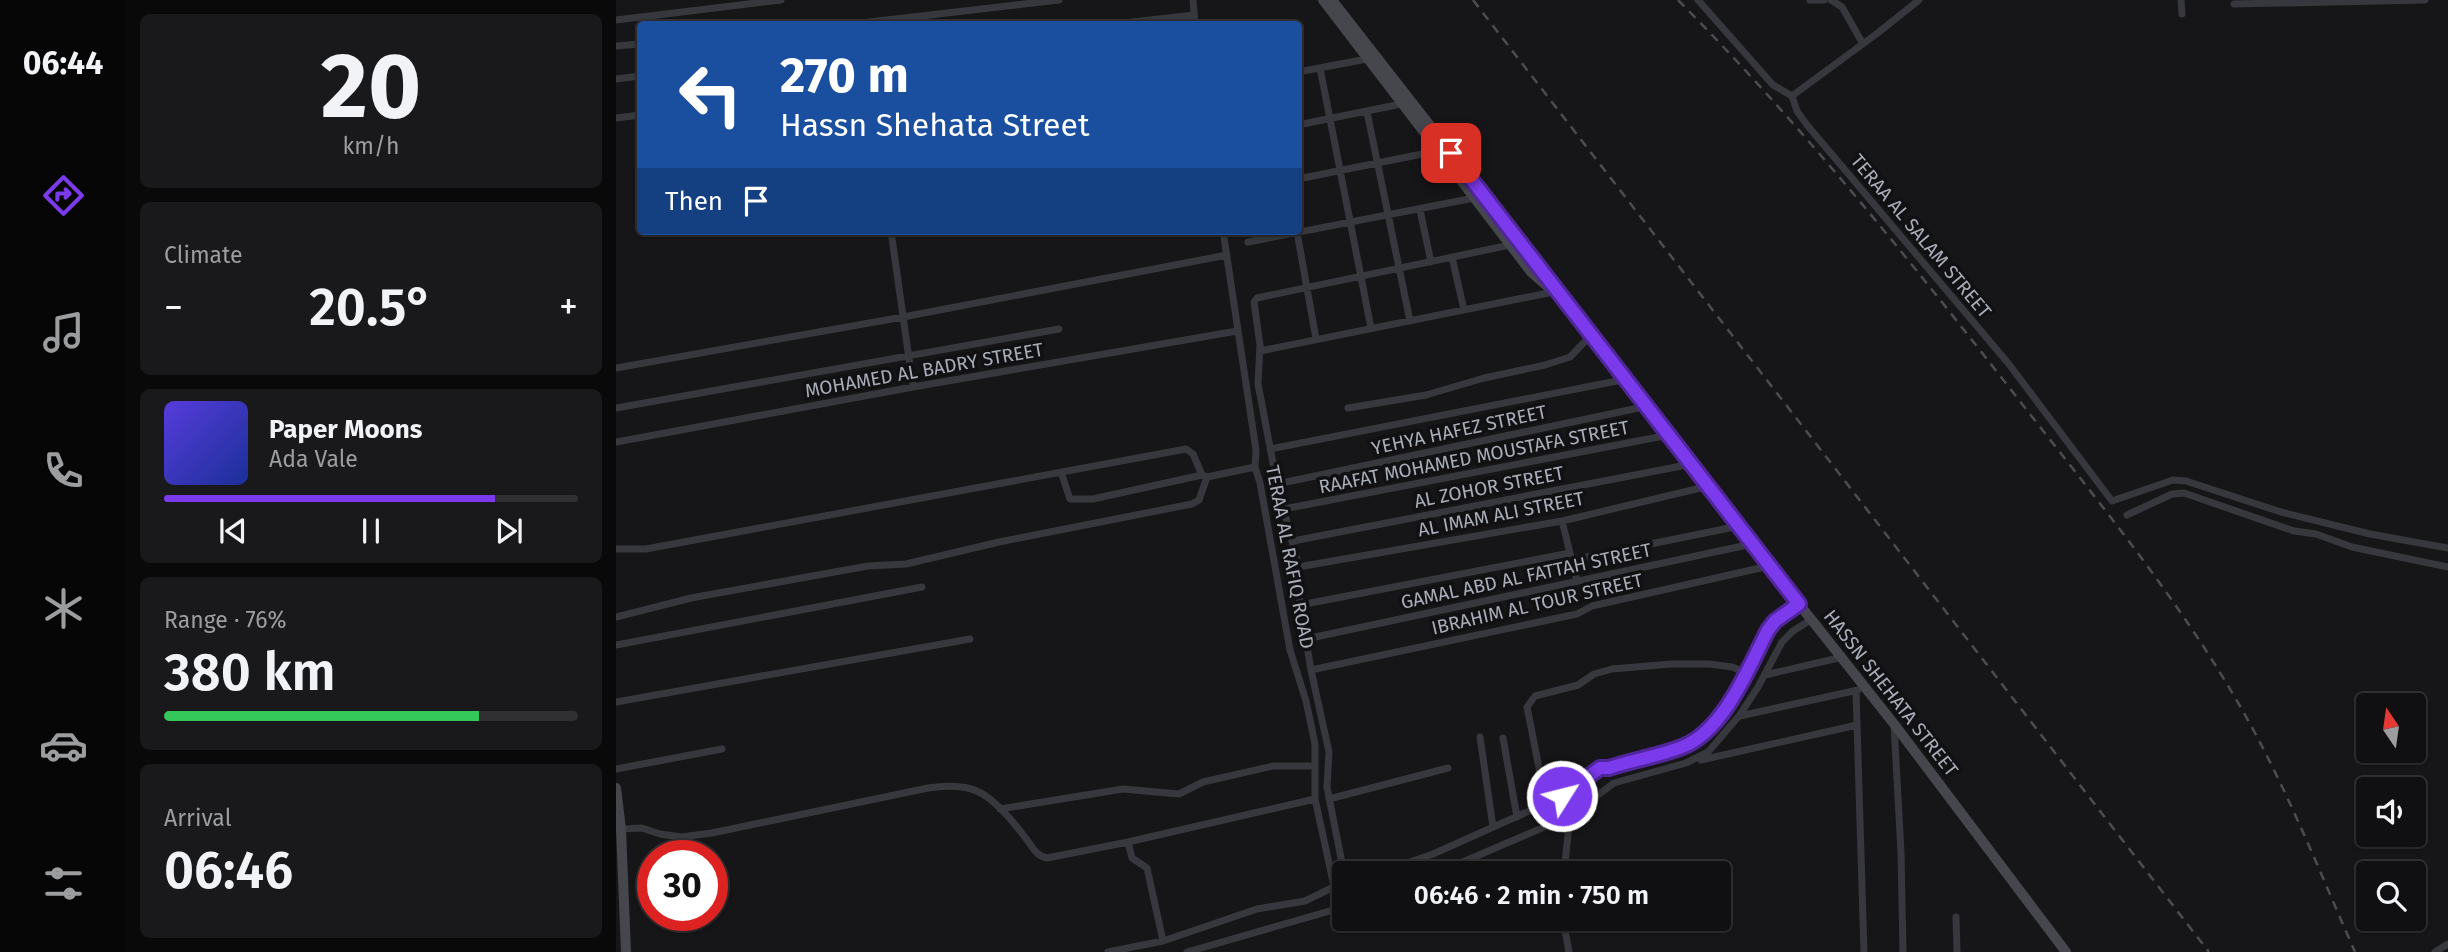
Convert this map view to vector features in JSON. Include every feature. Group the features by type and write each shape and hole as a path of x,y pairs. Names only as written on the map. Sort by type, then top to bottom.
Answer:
{"main road":[{"name":"HASSN SHEHATA STREET","path":"1323,0 1510,246 1537,279 1559,291"},
{"name":"HASSN SHEHATA STREET","path":"1332,0 1769,566 1843,657 1861,690 1894,724 2066,952"},
{"path":"616,788 621,930 626,952"}],"street":[{"path":"616,20 781,0"},
{"path":"878,21 1059,0"},
{"path":"1193,0 1195,21"},
{"name":"TERAA AL SALAM STREET","path":"1698,0 1773,85 1792,96 1797,111 1807,125 2008,363 2112,501 2173,480 2186,481 2293,515 2370,534 2448,548"},
{"path":"1810,0 1824,0"},
{"path":"1831,0 1842,7 1863,44"},
{"path":"1792,96 1919,0"},
{"path":"2181,0 2182,14"},
{"path":"2234,4 2426,0"},
{"path":"1141,21 1194,15"},
{"path":"616,46 637,44"},
{"path":"1302,71 1367,59"},
{"path":"1320,68 1371,328"},
{"path":"616,79 637,76"},
{"path":"1302,124 1401,104"},
{"path":"1367,112 1410,321"},
{"path":"616,118 637,115"},
{"path":"1302,178 1437,151"},
{"path":"1302,231 1474,198"},
{"path":"1420,210 1431,262"},
{"path":"891,235 912,387"},
{"name":"TERAA AL RAFIQ ROAD","path":"1224,235 1256,450 1255,467 1290,650 1306,701 1312,733 1315,799 1332,877"},
{"path":"1248,243 1284,235"},
{"path":"1298,235 1316,339"},
{"path":"1307,288 1510,246"},
{"path":"616,368 1227,255"},
{"path":"1452,257 1464,310"},
{"name":"TERAA AL RAFIQ ROAD","path":"1307,288 1257,298 1254,306 1260,351 1258,378 1277,484 1298,567 1300,605 1311,670 1329,748 1327,787 1342,861"},
{"path":"1260,351 1559,291"},
{"path":"616,408 1059,329"},
{"name":"MOHAMED AL BADRY STREET","path":"616,442 1237,331"},
{"path":"1348,408 1426,395 1484,378 1545,365 1570,357 1592,334"},
{"path":"1270,449 1626,379"},
{"name":"YEHYA HAFEZ STREET","path":"1277,484 1648,406"},
{"name":"RAAFAT MOHAMED MOUSTAFA STREET","path":"1284,509 1669,435"},
{"path":"616,549 646,549 1185,449 1192,454 1204,476 1199,500 1192,504 999,542 906,564 868,566 691,598 627,612 616,617"},
{"name":"AL ZOHOR STREET","path":"1293,541 1692,464"},
{"path":"1061,472 1070,499 1093,499 1255,467"},
{"name":"AL IMAM ALI STREET","path":"1298,567 1562,521 1709,486"},
{"path":"2127,515 2172,494 2184,494 2294,531 2316,534 2352,547 2448,567"},
{"path":"1562,521 1577,581"},
{"path":"1300,605 1739,526"},
{"name":"GAMAL ABD AL FATTAH STREET","path":"1306,639 1752,544"},
{"name":"IBRAHIM AL TOUR STREET","path":"1311,670 1577,614 1592,606 1769,566"},
{"path":"616,645 922,587"},
{"path":"1413,861 1558,798 1600,768 1609,768 1690,743 1708,729 1728,704 1775,621 1799,604"},
{"path":"1686,763 1716,746 1739,716 1782,642 1812,619"},
{"path":"616,702 970,639"},
{"path":"1765,675 1843,657"},
{"path":"1546,803 1527,707 1535,696 1578,685 1594,674 1612,669 1709,664 1732,667 1746,673"},
{"path":"1739,716 1861,690 1857,726 1864,952"},
{"path":"1894,724 1903,952"},
{"path":"1465,861 1570,816 1614,783 1686,763 1857,726"},
{"path":"1480,737 1493,827"},
{"path":"1503,738 1517,817"},
{"path":"616,769 722,749"},
{"path":"1000,810 1123,789 1180,794 1203,782 1273,766 1315,766"},
{"path":"1329,799 1448,768"},
{"path":"619,835 642,828 681,837 712,833 928,788 951,786 974,789 1000,810 1034,851 1047,858 1315,799"},
{"path":"1565,861 1570,816"},
{"path":"1128,842 1132,858 1147,868 1163,941"},
{"path":"1108,952 1163,941 1257,909 1311,899 1332,887"},
{"path":"1187,952 1332,910"},
{"path":"1956,917 1957,952"},
{"path":"1565,931 1569,952"},
{"path":"2435,952 2448,944"}],"railway":[{"path":"1473,0 2209,952"},
{"path":"1678,0 1770,98 1901,251 2111,517 2165,591 2240,706 2272,766 2355,952"}],"route":[{"path":"1451,153 1799,604 1775,621 1768,630 1728,704 1699,737 1683,747 1609,768 1600,768 1562,796"}]}
